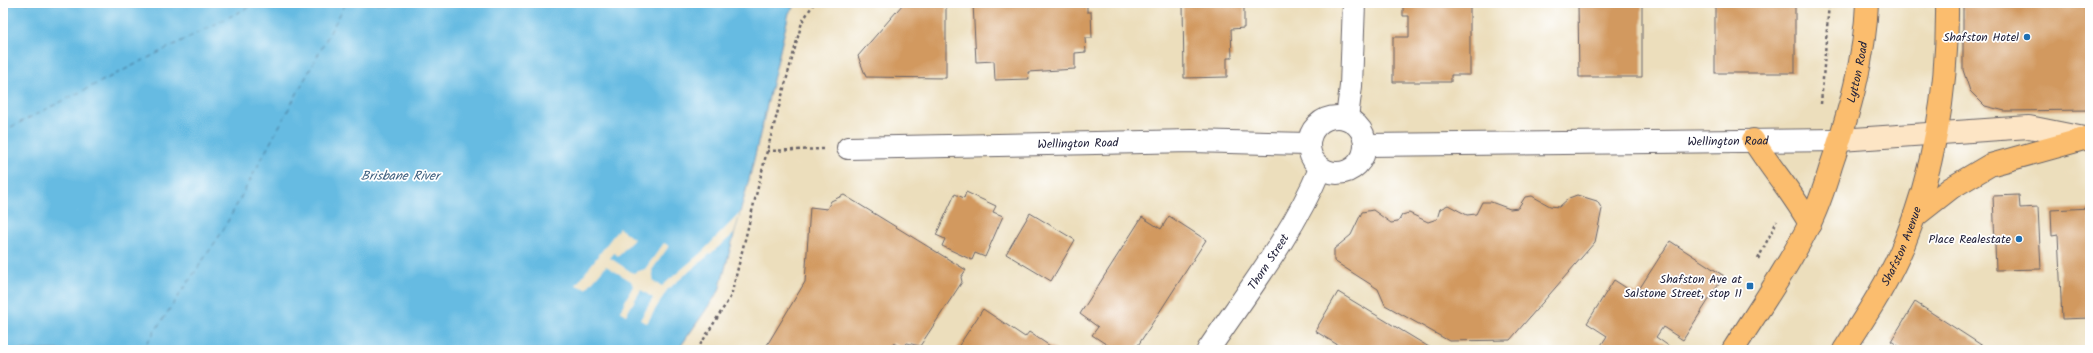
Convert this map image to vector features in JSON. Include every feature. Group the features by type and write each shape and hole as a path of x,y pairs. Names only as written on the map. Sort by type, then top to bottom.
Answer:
{"main road":[{"name":"Lytton Road","path":"1840,140 1854,92 1862,54 1867,3"},
{"path":"1936,132 1945,76 1947,3"},
{"name":"Wellington Road","path":"1840,140 1936,132 2029,127 2087,139"},
{"name":"Shafston Avenue","path":"1844,350 1885,281 1903,246 1914,217 1936,132"},
{"path":"1914,217 1951,188 1990,165 2087,139"},
{"path":"1753,140 1768,165 1794,196 1810,224"},
{"path":"1733,350 1787,265 1810,224 1840,140"}],"street":[{"path":"1347,118 1351,86 1354,3"},
{"path":"1332,117 1347,118 1360,128 1364,137 1364,155 1359,164 1346,172 1333,174 1320,169 1312,159 1308,144 1313,129 1322,121 1332,117"},
{"name":"Wellington Road","path":"1365,145 1840,140"},
{"name":"Wellington Road","path":"848,148 1192,141 1308,144"},
{"name":"Thorn Street","path":"1208,350 1292,226 1310,194 1320,169"}],"path":[{"path":"697,350 731,296 766,151 802,22 814,3"},
{"path":"1822,102 1829,3"},
{"path":"766,151 848,148"}],"water":[{"name":"Brisbane River","path":"3,3 796,3 789,13 751,172 719,291 678,350 3,350"}],"pier":[{"path":"740,213 734,234 667,290 647,323 640,320 653,298 641,290 626,315 620,311 633,286 631,281 606,266 586,289 576,285 619,228 634,239 618,256 614,253 610,258 633,273 645,269 664,243 669,246 652,270 654,282 662,286 702,252"}],"building":[{"path":"973,3 1087,3 1087,12 1091,12 1092,38 1085,38 1086,52 1075,53 1075,69 1028,72 1029,79 995,80 994,61 976,62"},
{"path":"1183,3 1244,3 1244,28 1231,29 1232,58 1227,58 1227,77 1184,78"},
{"path":"1403,3 1470,3 1470,75 1451,75 1451,82 1393,82 1393,37 1409,37 1409,16 1403,16"},
{"path":"1578,3 1642,3 1642,77 1579,77"},
{"path":"1715,3 1795,3 1795,73 1715,73"},
{"name":"Shafston Hotel","path":"1963,3 2090,3 2090,110 2005,111 1985,106 1970,91 1963,70"},
{"path":"903,4 946,5 946,78 866,77 858,56"},
{"path":"966,192 996,206 993,212 1003,216 985,257 975,253 972,260 942,246 945,239 936,235 955,194 964,198"},
{"path":"844,195 966,270 961,277 962,282 920,346 907,343 903,348 893,343 891,350 764,350 805,282 810,207 827,209 831,201"},
{"path":"1577,195 1597,201 1602,209 1595,242 1510,340 1449,341 1385,305 1378,289 1334,261 1334,249 1351,235 1362,212 1373,210 1391,223 1398,222 1402,215 1409,213 1428,222 1437,219 1440,209 1448,205 1467,215 1476,214 1482,202 1491,202 1510,209 1518,208 1525,197 1532,196 1550,206 1559,207 1569,198"},
{"path":"2019,195 2020,208 2038,207 2041,269 1996,270 1993,196"},
{"path":"2090,208 2090,318 2062,319 2058,235 2052,236 2051,210"},
{"path":"1030,213 1075,240 1051,281 1006,254"},
{"path":"1169,216 1206,240 1135,350 1115,350 1092,335 1098,327 1080,314 1142,217 1161,229"},
{"path":"1670,241 1724,276 1683,340 1663,327 1656,337 1673,350 1598,350 1607,336 1587,323 1614,280 1636,294"},
{"path":"1338,292 1434,350 1346,350 1315,331"},
{"path":"1915,302 1989,350 1905,350 1891,341"},
{"path":"983,309 1025,337 1029,332 1056,350 956,350"}],"ferry route":[{"path":"3,131 257,3"},
{"path":"142,350 222,232 346,3"}],"place":[{"name":"Shafston Hotel","path":"2027,37"},
{"name":"Place Realestate","path":"2019,239"},
{"name":"Shafston Ave at Salstone Street, stop 11","path":"1750,286"}]}
